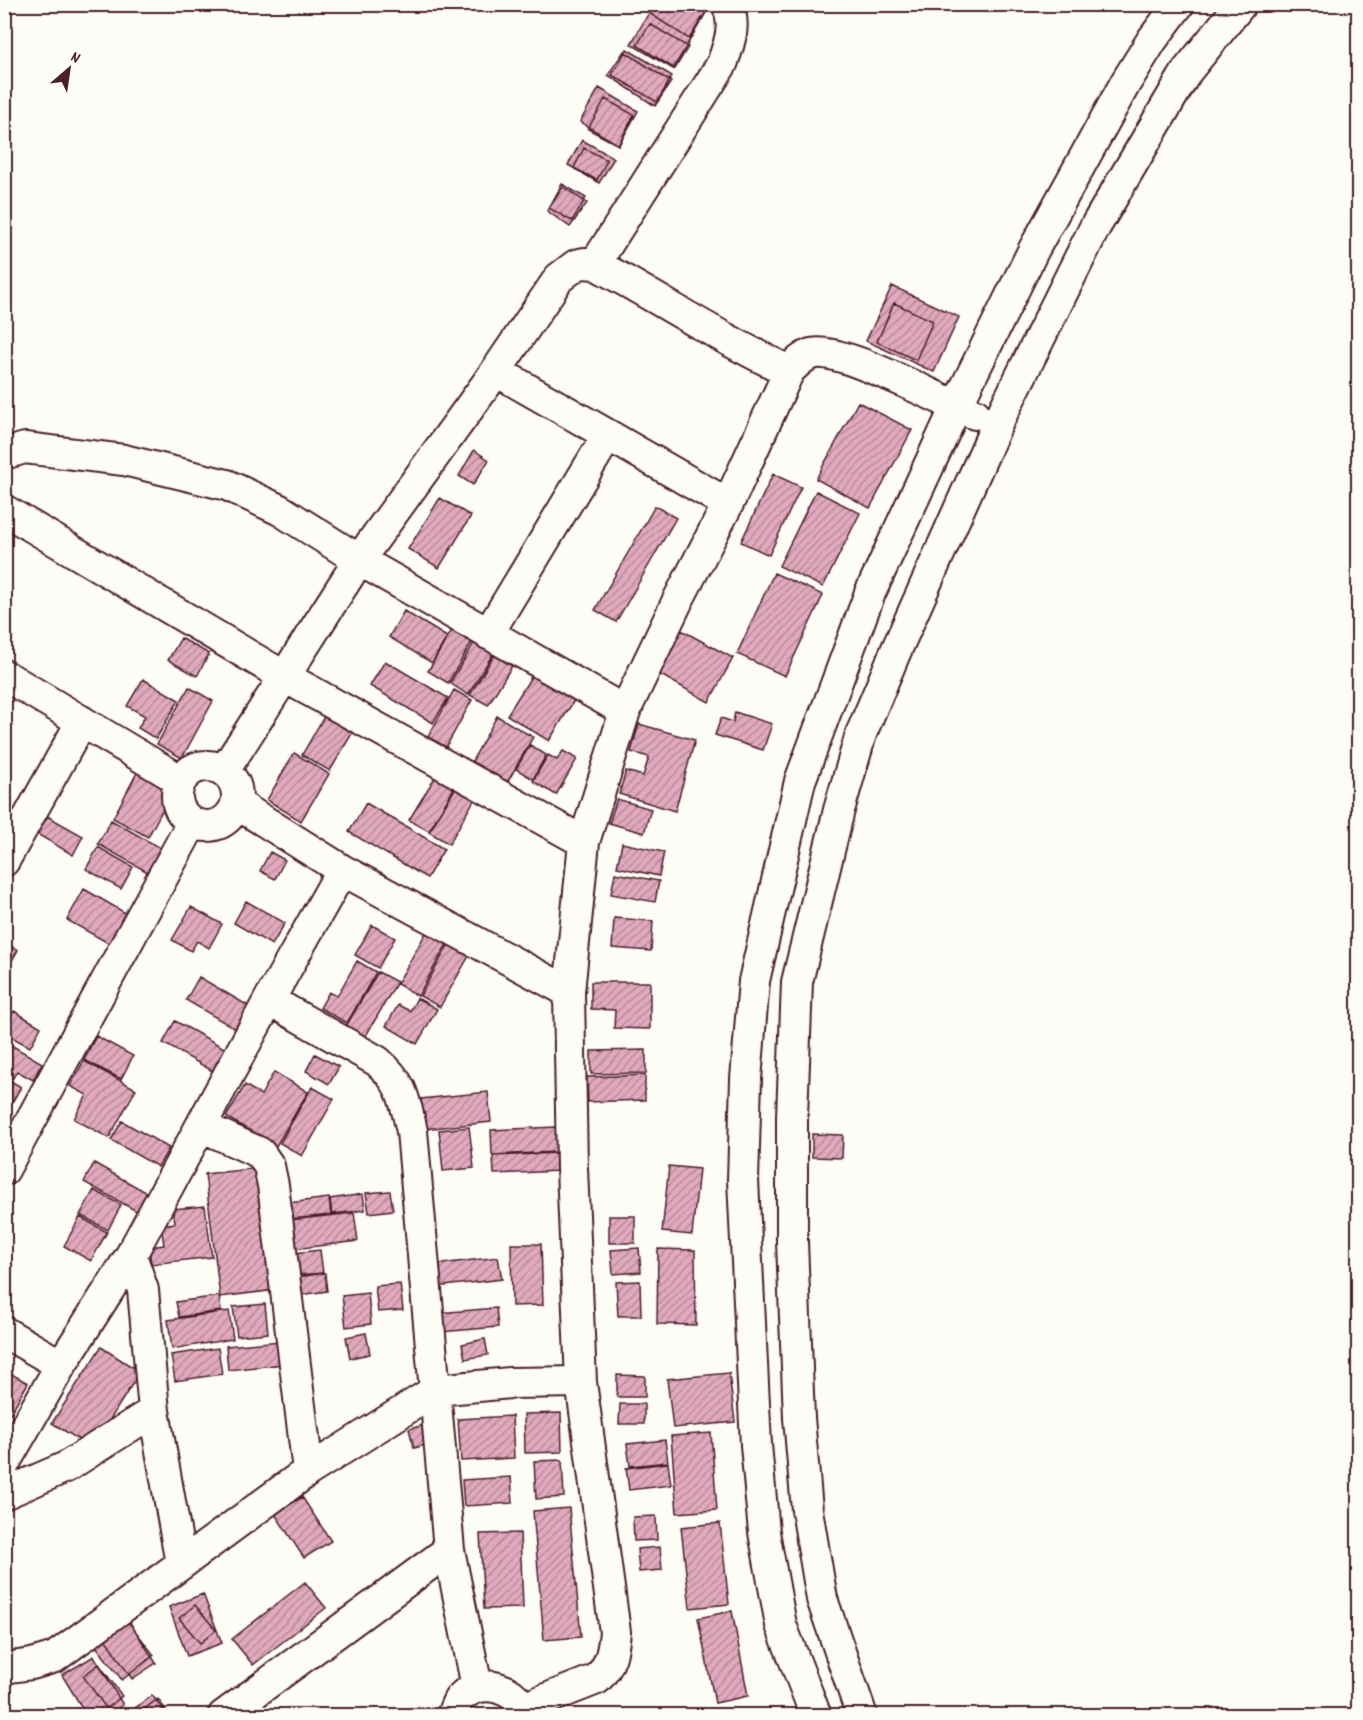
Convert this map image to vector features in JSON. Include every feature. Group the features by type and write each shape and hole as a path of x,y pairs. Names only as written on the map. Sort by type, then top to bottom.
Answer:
{"street":[{"path":"595,264 722,64 731,39 732,24 727,4"},
{"path":"816,1716 782,1625 764,1533 756,1445 743,1180 746,1079 754,981 800,781 870,593 956,407 1034,249 1126,82 1152,40 1179,4"},
{"path":"862,1716 822,1599 805,1487 799,1418 792,1242 792,1117 797,982 839,810 861,734 998,422 1095,227 1187,71 1241,4"},
{"path":"224,771 359,560 496,371 559,278 576,265 595,264 745,350 789,371"},
{"path":"452,1716 460,1698 477,1687 495,1686 512,1693 524,1712 597,1680 606,1670 613,1656 615,1632 581,1382 572,1168 569,992 584,842 625,711 678,600 728,504 789,371 802,359 813,353 849,359 956,407 998,422"},
{"path":"496,371 728,504"},
{"path":"488,634 608,435"},
{"path":"4,454 25,448 124,460 227,485 280,510 359,560 625,711"},
{"path":"4,510 285,677 584,842"},
{"path":"4,675 180,780"},
{"path":"7,851 82,721"},
{"path":"208,765 224,771 236,785 237,804 226,819 218,823 210,826 192,823 180,812 176,796 180,780 192,769 208,765"},
{"path":"237,804 342,870 569,992"},
{"path":"7,1162 192,823"},
{"path":"4,1464 61,1365 131,1255 268,1000 342,870"},
{"path":"754,981 797,982"},
{"path":"268,1000 377,1061 392,1074 399,1084 412,1131 449,1550 477,1687"},
{"path":"201,1126 260,1153 268,1166 273,1185 308,1471"},
{"path":"131,1255 143,1290 154,1412 181,1564"},
{"path":"4,1332 61,1365"},
{"path":"4,1668 33,1664 55,1657 308,1471 436,1390 510,1383 581,1382"},
{"path":"4,1494 66,1467 154,1412"},
{"path":"223,1716 449,1550"}],"building":[{"path":"654,4 710,6 673,69 631,44"},
{"path":"654,4 711,4 689,39 649,13"},
{"path":"650,24 688,47 675,69 637,45"},
{"path":"627,49 672,76 657,102 612,75"},
{"path":"624,51 671,82 655,106 608,75"},
{"path":"599,88 638,111 619,145 580,122"},
{"path":"605,99 634,115 618,145 588,129"},
{"path":"582,140 614,158 599,183 568,165"},
{"path":"584,148 607,160 597,180 574,168"},
{"path":"562,184 586,198 572,221 549,208"},
{"path":"563,187 587,203 570,227 547,211"},
{"path":"892,286 959,317 934,372 866,341"},
{"path":"894,303 933,321 916,360 877,342"},
{"path":"858,402 912,430 870,508 816,479"},
{"path":"474,450 489,460 473,485 459,476"},
{"path":"773,474 801,487 769,555 741,542"},
{"path":"816,491 860,513 823,587 779,566"},
{"path":"440,498 471,516 439,568 408,549"},
{"path":"655,506 676,518 616,622 595,610"},
{"path":"774,573 823,595 785,676 737,654"},
{"path":"404,611 447,637 432,663 389,637"},
{"path":"456,623 476,635 448,683 428,671"},
{"path":"681,630 733,658 709,702 657,673"},
{"path":"478,636 497,647 468,695 450,683"},
{"path":"181,638 209,654 197,676 168,660"},
{"path":"494,655 512,666 488,705 470,695"},
{"path":"385,661 448,698 433,723 370,686"},
{"path":"536,669 578,694 549,741 507,715"},
{"path":"143,679 179,700 156,739 138,728 145,716 127,706"},
{"path":"189,687 213,701 182,758 157,744"},
{"path":"454,690 472,700 446,747 428,737"},
{"path":"735,712 772,724 763,750 715,735 721,718 733,722"},
{"path":"326,713 354,730 330,771 302,755"},
{"path":"497,716 533,737 507,783 471,763"},
{"path":"639,724 695,740 675,811 619,794 626,771 643,776 649,757 631,752"},
{"path":"530,745 546,755 533,779 516,769"},
{"path":"563,751 577,759 556,795 533,781 548,755 557,760"},
{"path":"294,753 329,774 301,821 267,800"},
{"path":"139,769 174,788 148,837 113,818"},
{"path":"440,769 459,780 429,831 409,820"},
{"path":"459,782 478,793 449,844 429,832"},
{"path":"617,799 651,809 644,833 609,823"},
{"path":"366,803 444,849 427,878 349,832"},
{"path":"47,816 83,836 73,855 37,834"},
{"path":"111,820 164,850 151,874 98,844"},
{"path":"622,843 664,852 659,876 617,867"},
{"path":"98,847 133,867 121,889 86,869"},
{"path":"270,852 285,860 275,879 260,871"},
{"path":"615,873 659,881 655,902 611,894"},
{"path":"84,889 127,914 110,944 67,920"},
{"path":"246,901 285,923 272,945 234,923"},
{"path":"191,907 222,924 209,948 197,941 191,951 172,940"},
{"path":"614,918 653,921 651,951 612,948"},
{"path":"372,925 395,938 378,968 355,955"},
{"path":"427,931 448,942 418,996 397,984"},
{"path":"450,942 470,954 440,1007 420,996"},
{"path":"4,943 18,950 4,974"},
{"path":"357,961 376,972 347,1023 320,1008 329,992 337,996"},
{"path":"378,972 397,982 364,1039 345,1028"},
{"path":"199,977 252,1008 239,1031 186,1000"},
{"path":"591,982 650,982 650,1029 614,1028 615,1010 591,1009"},
{"path":"417,998 437,1009 417,1044 386,1026 398,1005 410,1011"},
{"path":"14,1011 41,1027 30,1047 4,1033 4,1028"},
{"path":"175,1021 228,1050 216,1073 163,1043"},
{"path":"96,1036 133,1056 121,1079 84,1060"},
{"path":"4,1041 42,1063 33,1080 17,1071 13,1078 4,1073"},
{"path":"646,1050 646,1073 591,1074 591,1051"},
{"path":"315,1054 339,1067 329,1084 306,1071"},
{"path":"84,1061 136,1089 109,1138 74,1119 87,1095 70,1086"},
{"path":"274,1072 308,1092 276,1146 226,1117 245,1085 261,1095"},
{"path":"645,1075 645,1100 588,1102 587,1077"},
{"path":"4,1077 21,1087 4,1116"},
{"path":"312,1087 334,1099 302,1156 280,1143"},
{"path":"488,1092 491,1122 424,1129 421,1099"},
{"path":"122,1121 169,1148 158,1167 111,1140"},
{"path":"469,1127 474,1168 443,1171 439,1130"},
{"path":"556,1127 557,1152 492,1155 491,1130"},
{"path":"812,1134 843,1135 842,1158 812,1157"},
{"path":"559,1153 559,1171 494,1174 493,1156"},
{"path":"94,1163 151,1195 140,1213 84,1182"},
{"path":"669,1166 699,1169 692,1235 662,1232"},
{"path":"260,1168 276,1290 220,1297 205,1174"},
{"path":"94,1190 121,1205 108,1230 80,1215"},
{"path":"390,1191 393,1210 369,1213 366,1193"},
{"path":"363,1194 365,1210 332,1214 330,1199"},
{"path":"329,1198 331,1215 290,1219 288,1203"},
{"path":"205,1206 212,1257 151,1264 149,1247 164,1245 161,1225 175,1223 173,1209"},
{"path":"354,1213 358,1241 294,1249 290,1220"},
{"path":"609,1216 635,1216 635,1243 609,1243"},
{"path":"80,1217 107,1232 91,1261 64,1246"},
{"path":"511,1244 541,1244 543,1305 512,1306"},
{"path":"639,1248 641,1272 613,1274 611,1250"},
{"path":"658,1249 695,1250 696,1325 657,1324"},
{"path":"320,1250 323,1273 297,1275 294,1253"},
{"path":"498,1257 502,1279 436,1287 433,1265"},
{"path":"325,1273 327,1291 301,1295 298,1277"},
{"path":"640,1281 641,1316 618,1316 616,1282"},
{"path":"400,1284 403,1310 378,1312 375,1286"},
{"path":"368,1293 371,1324 346,1327 342,1296"},
{"path":"219,1296 221,1311 179,1317 176,1302"},
{"path":"265,1304 268,1333 237,1336 233,1307"},
{"path":"496,1308 498,1327 440,1332 438,1313"},
{"path":"229,1311 233,1339 172,1349 168,1320"},
{"path":"366,1333 370,1354 350,1358 346,1337"},
{"path":"485,1339 488,1355 465,1359 462,1344"},
{"path":"281,1341 284,1364 228,1370 226,1346"},
{"path":"101,1347 140,1372 92,1448 52,1423"},
{"path":"218,1348 222,1374 175,1381 171,1355"},
{"path":"4,1370 28,1383 4,1424"},
{"path":"729,1373 735,1422 673,1428 667,1379"},
{"path":"617,1375 645,1376 645,1397 617,1397"},
{"path":"620,1404 644,1404 644,1424 619,1424"},
{"path":"561,1413 562,1452 525,1453 524,1414"},
{"path":"512,1416 514,1458 461,1461 458,1419"},
{"path":"428,1424 433,1443 414,1448 409,1429"},
{"path":"711,1433 717,1510 677,1513 671,1436"},
{"path":"665,1440 668,1462 630,1466 627,1444"},
{"path":"562,1460 564,1497 536,1499 534,1461"},
{"path":"668,1463 671,1485 629,1490 626,1468"},
{"path":"511,1477 513,1503 464,1506 462,1480"},
{"path":"302,1497 331,1541 304,1558 275,1514"},
{"path":"569,1508 581,1637 544,1640 533,1511"},
{"path":"656,1516 657,1540 634,1541 633,1517"},
{"path":"720,1523 729,1604 690,1608 681,1527"},
{"path":"520,1533 523,1608 484,1609 480,1534"},
{"path":"660,1547 662,1570 639,1572 637,1549"},
{"path":"305,1582 326,1608 253,1665 232,1639"},
{"path":"203,1594 222,1643 187,1656 169,1607"},
{"path":"195,1605 216,1630 200,1643 179,1618"},
{"path":"732,1611 748,1696 715,1703 698,1618"},
{"path":"127,1620 154,1655 122,1680 95,1645"},
{"path":"129,1621 156,1663 132,1679 104,1637"},
{"path":"94,1656 123,1705 105,1716 87,1716 62,1675"},
{"path":"99,1664 122,1696 106,1708 83,1676"},
{"path":"152,1695 168,1716 125,1716"},
{"path":"158,1699 170,1716 135,1716"}]}
